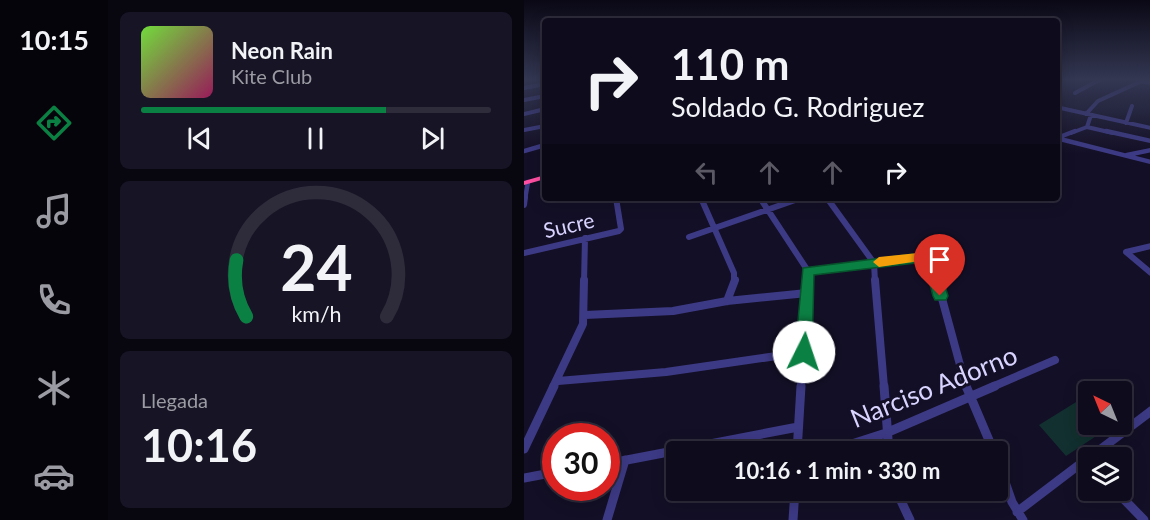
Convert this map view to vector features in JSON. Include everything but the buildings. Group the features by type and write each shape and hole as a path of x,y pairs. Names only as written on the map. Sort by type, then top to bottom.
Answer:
{"highway":[{"path":"525,182 542,177"}],"street":[{"path":"1087,127 1088,114 1095,104"},
{"path":"1126,123 1132,106"},
{"path":"1060,109 1151,128"},
{"path":"524,114 542,110"},
{"path":"524,130 542,127"},
{"path":"1060,137 1087,127 1151,141"},
{"path":"1060,139 1151,162"},
{"path":"524,151 542,146"},
{"path":"1124,156 1151,150"},
{"path":"524,205 525,182"},
{"name":"Sucre","path":"524,253 615,233 621,229 616,201"},
{"path":"702,201 736,280 727,301"},
{"path":"762,201 808,271 797,441"},
{"path":"689,237 792,201"},
{"path":"829,201 874,262 887,441"},
{"path":"524,449 558,381 585,315 585,238"},
{"path":"1151,246 1126,252 1151,273"},
{"path":"808,271 927,256 931,258 969,398 989,441"},
{"path":"585,315 673,310 727,301 807,293"},
{"path":"558,381 666,372 804,352"},
{"name":"Narciso Adorno","path":"861,441 886,433 1055,360"},
{"path":"1105,447 1148,416"},
{"path":"620,461 798,427"},
{"path":"607,520 625,460"},
{"path":"1008,487 1020,516 1078,467"},
{"path":"524,478 542,475"},
{"path":"793,520 794,501"},
{"path":"901,501 910,520"},
{"path":"1126,501 1144,520"}],"green space":[{"path":"1078,401 1078,435 1098,435 1066,456 1039,425"}],"slow traffic":[{"path":"879,262 928,256"}],"route":[{"path":"804,352 808,271 929,256 940,296"}]}
